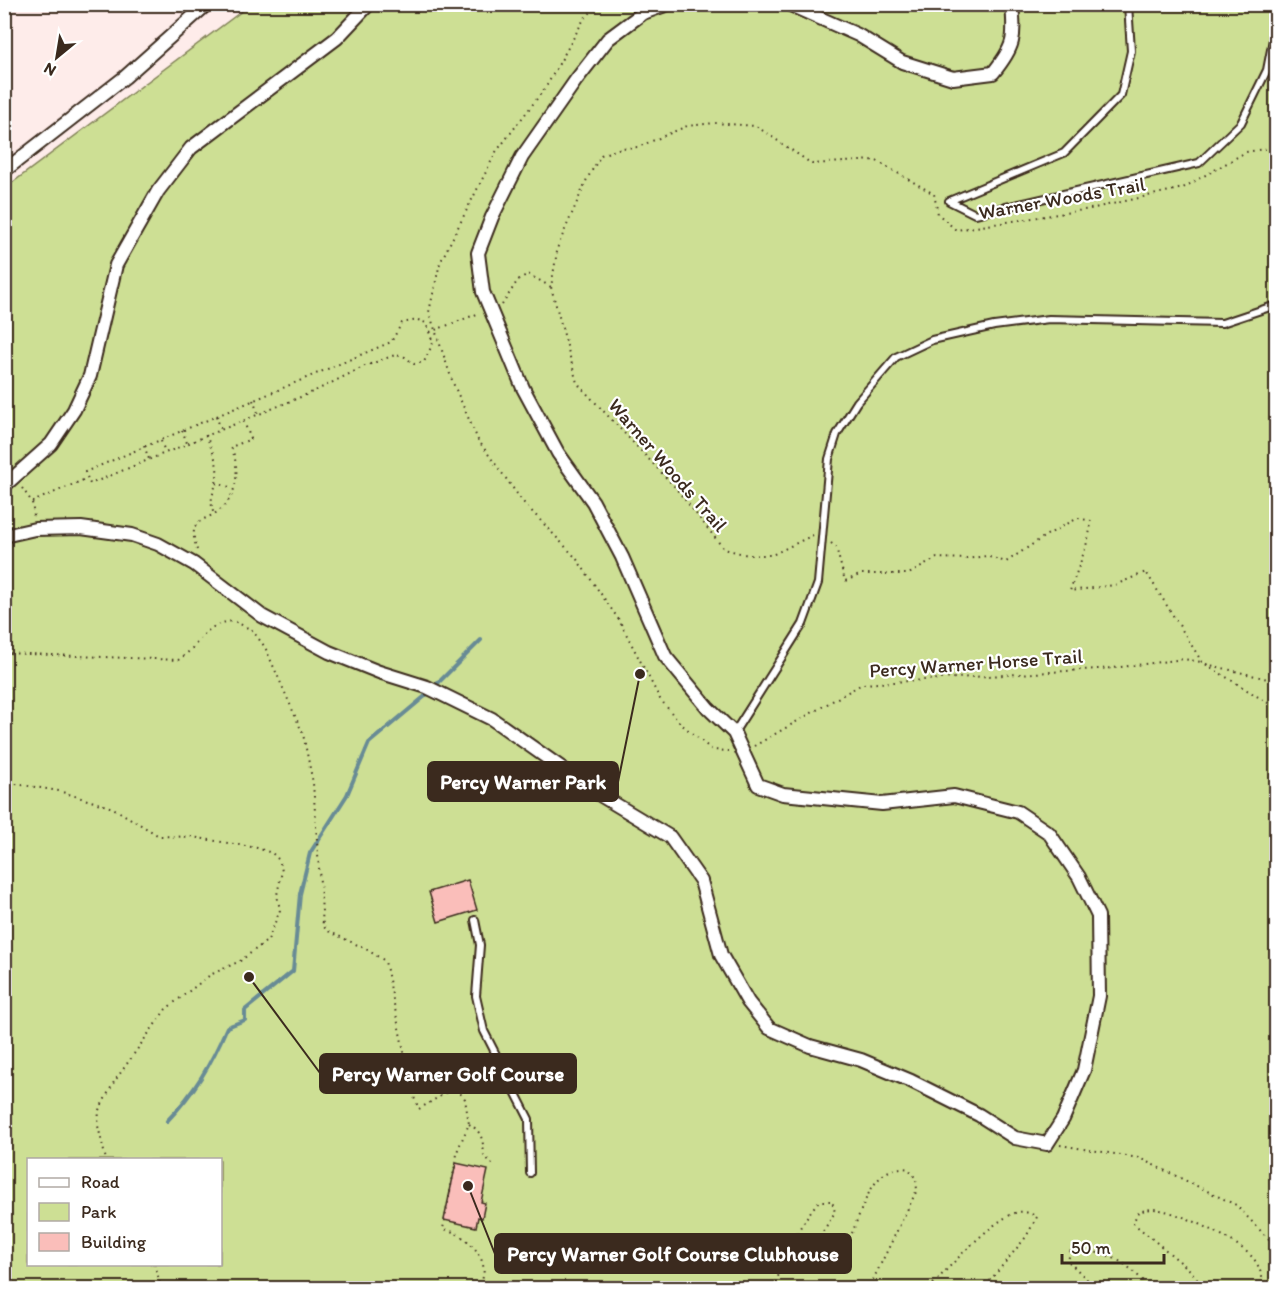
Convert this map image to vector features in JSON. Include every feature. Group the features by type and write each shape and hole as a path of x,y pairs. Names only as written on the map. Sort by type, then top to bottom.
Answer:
{"street":[{"path":"4,171 125,77 207,4"},
{"path":"9,482 51,444 78,401 90,376 116,265 158,190 191,148 337,38 369,4"},
{"path":"4,536 35,530 81,528 132,535 158,544 203,570 262,616 328,652 379,672 427,687 492,719 600,795 670,837 700,881 722,955 748,1002 769,1028 810,1046 861,1060 911,1082 979,1115 1015,1138 1047,1144 1063,1119 1084,1070 1099,996 1098,916 1079,877 1049,833 1018,812 954,796 882,804 783,794 758,785 734,733 708,708 665,656 622,557 593,502 558,453 528,397 483,292 478,253 492,217 522,157 608,39 643,13 668,4"},
{"path":"788,4 858,35 902,62 953,78 993,73 1009,54 1015,38 1012,4"}],"lane":[{"path":"1128,4 1131,51 1121,95 1064,153 949,201 975,214 1199,163 1241,123 1267,70 1276,24"},
{"path":"734,733 803,624 818,584 829,459 837,434 857,402 896,357 932,340 994,326 1049,319 1222,323 1276,305"},
{"path":"475,920 480,945 476,996 484,1031 529,1119 530,1173"}],"path":[{"name":"Percy Warner Horse Trail","path":"599,4 584,19 546,87 496,152 440,263 429,312 453,383 478,440 523,502 576,558 618,620 660,699 680,723 712,750 743,752 774,737 862,684 1113,669 1184,659 1276,681"},
{"name":"Warner Woods Trail","path":"822,536 813,534 772,555 748,555 724,549 674,486 577,383 551,287 558,246 587,179 601,155 646,145 687,126 715,123 756,126 812,164 874,160 934,194 938,214 956,230 1090,209 1183,188 1246,152 1276,147"},
{"path":"429,332 505,303 518,280 528,274 551,287"},
{"path":"406,321 426,322 433,343 423,362 414,364 405,357 395,355 90,484 85,472 253,400 391,342 406,321"},
{"path":"253,400 258,413"},
{"path":"216,416 221,429"},
{"path":"203,570 194,529 197,524 214,515 232,495 237,472 231,447 251,439 242,420"},
{"path":"182,430 187,443"},
{"path":"206,435 217,464 216,483 210,501 214,515"},
{"path":"160,439 165,452"},
{"path":"144,446 149,459"},
{"path":"32,502 88,478"},
{"path":"9,482 32,502 35,530"},
{"path":"216,483 234,488"},
{"path":"822,536 836,547 845,581 862,574 909,574 937,558 967,559 986,556 1006,562 1045,536 1078,518 1091,521 1090,537 1082,552 1070,591 1115,585 1146,572 1202,663 1276,708"},
{"path":"4,653 178,660 191,651 210,627 226,621 243,623 265,647 299,722 310,762 323,926 385,961 415,1103 422,1109 452,1089 465,1099 469,1124 458,1149 442,1229 466,1239 480,1258 484,1265 484,1280 477,1288"},
{"path":"4,782 59,791 104,805 124,814 159,836 192,837 257,848 272,853 279,860 282,871 277,896 280,910 268,940 240,962 210,975 166,1010 114,1082 99,1110 98,1126 106,1158"},
{"path":"469,1124 480,1133 484,1141 484,1156 487,1162 495,1166"},
{"path":"1047,1144 1139,1158 1236,1204 1276,1246"},
{"path":"774,1288 787,1250 804,1219 819,1201 832,1201 835,1212 811,1251 809,1263 820,1267 847,1244 870,1189 887,1172 898,1167 909,1169 916,1179 917,1190 869,1288"},
{"path":"1205,1288 1190,1270 1133,1223 1138,1212 1150,1209 1184,1218 1237,1244 1254,1259 1263,1279 1264,1288"},
{"path":"929,1288 975,1241 1015,1213 1027,1211 1037,1217 1026,1237 984,1288"},
{"path":"1096,1288 1068,1261 1071,1248 1095,1252 1126,1263 1149,1288"},
{"path":"156,1266 161,1288"},
{"path":"1040,1288 1058,1285 1063,1288"}],"green space":[{"path":"250,5 1276,5 1276,1288 5,1288 4,189"}],"building":[{"path":"468,880 477,910 438,922 429,892"},
{"path":"456,1163 488,1170 481,1202 485,1203 482,1218 478,1217 476,1227 444,1220"}],"waterway":[{"path":"167,1121 201,1077 227,1027 245,1020 245,1010 293,971 300,894 310,853 347,795 369,743 424,697 481,640"}],"place":[{"name":"Percy Warner Park","path":"640,674"},
{"name":"Percy Warner Golf Course","path":"249,977"},
{"name":"Percy Warner Golf Course Clubhouse","path":"468,1186"}]}
